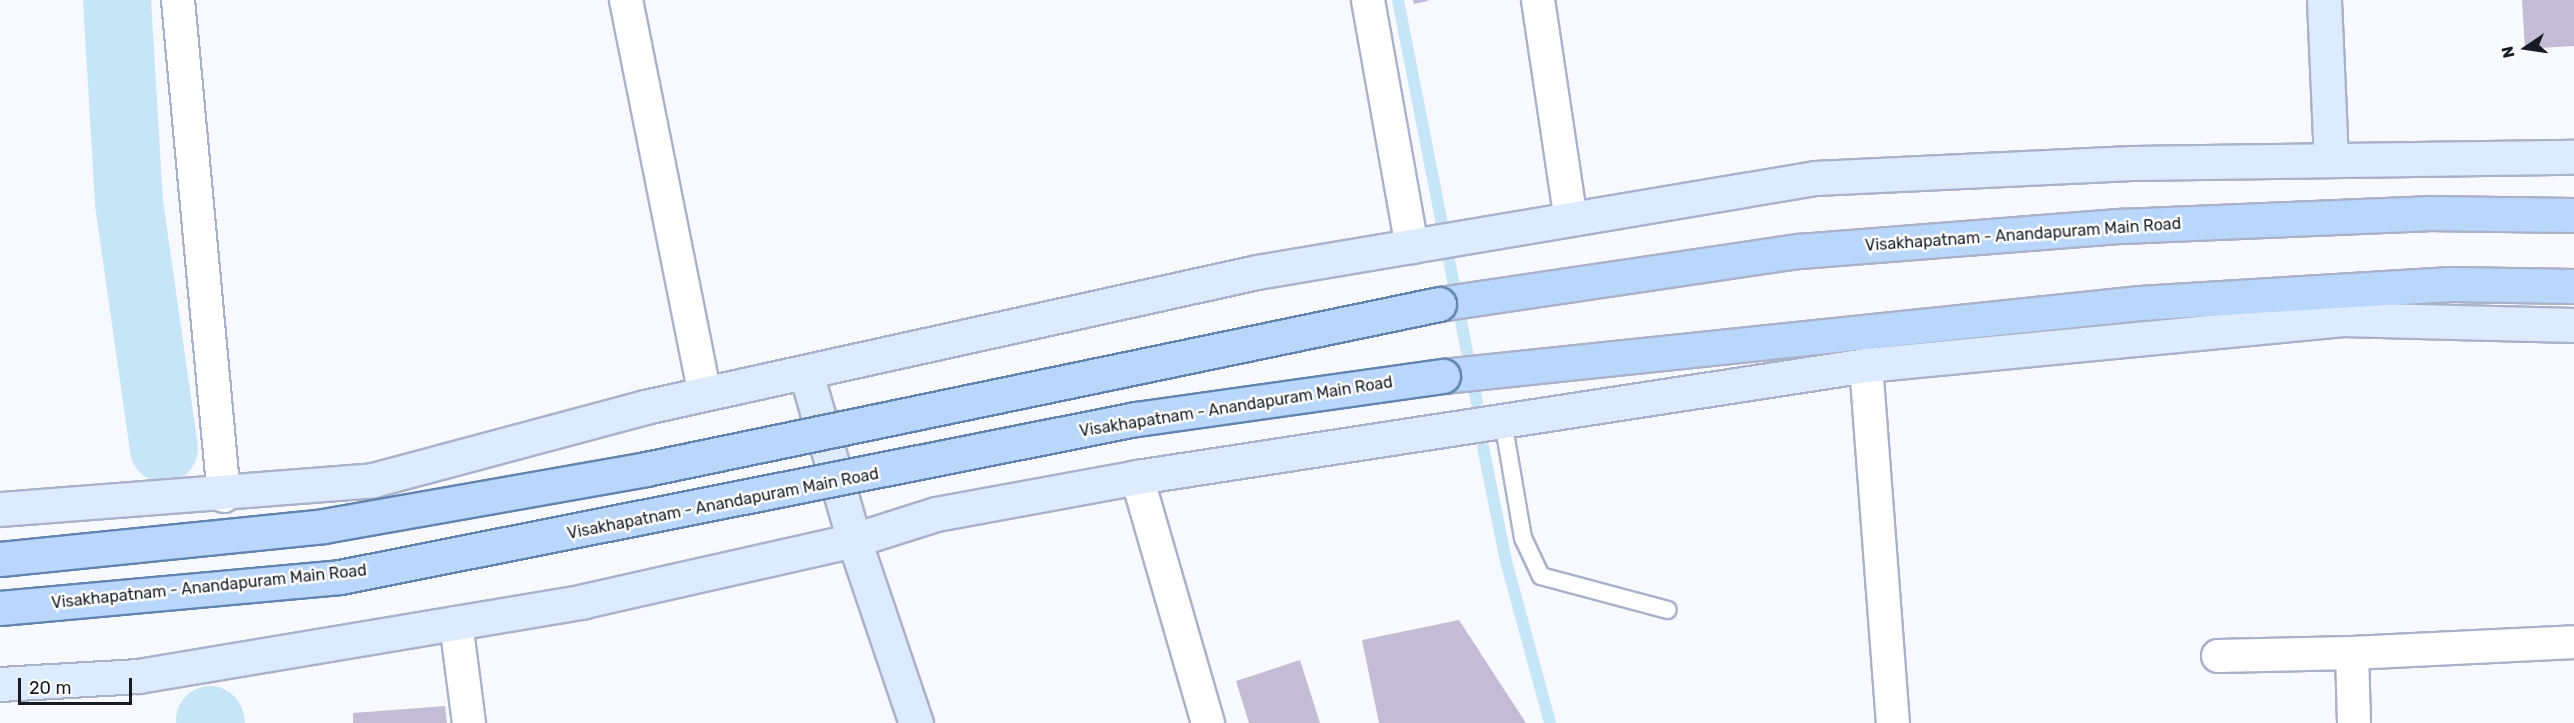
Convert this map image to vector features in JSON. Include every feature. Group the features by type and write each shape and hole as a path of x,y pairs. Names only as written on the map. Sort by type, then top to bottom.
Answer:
{"main road":[{"name":"Visakhapatnam - Anandapuram Main Road","path":"0,559 324,526 646,470 1475,297 1800,251 2092,228 2427,213 2574,215"},
{"name":"Visakhapatnam - Anandapuram Main Road","path":"0,608 340,577 1136,419 1498,369 2014,315 2450,284 2574,286"}],"street":[{"path":"178,0 225,496"},
{"path":"626,0 705,394"},
{"path":"1368,0 1419,246"},
{"path":"1538,0 1571,220"},
{"path":"2324,0 2331,159"},
{"path":"0,509 225,496 373,480 705,394 1257,272 1815,178 2331,159 2574,157"},
{"path":"0,684 138,676 456,623 584,601 854,540 936,514 1137,477 1866,365 2343,319 2574,325"},
{"path":"1866,365 1893,723"},
{"path":"806,373 854,540 916,723"},
{"path":"1137,477 1208,723"},
{"path":"456,623 469,723"},
{"path":"2218,656 2352,653 2574,642"},
{"path":"2352,653 2354,723"}],"lane":[{"path":"1503,421 1523,538 1541,576 1565,587 1668,610"}],"building":[{"path":"1413,0 1428,0 1428,1 1414,4"},
{"path":"2522,0 2574,0 2574,46 2525,49"},
{"path":"1459,620 1526,723 1379,723 1362,640"},
{"path":"1300,660 1320,723 1249,723 1236,681"},
{"path":"445,706 447,723 353,723 353,713"}],"waterway":[{"path":"117,0 129,203 164,449"},
{"path":"1398,0 1477,402"},
{"path":"1483,447 1506,561 1550,723"}]}
